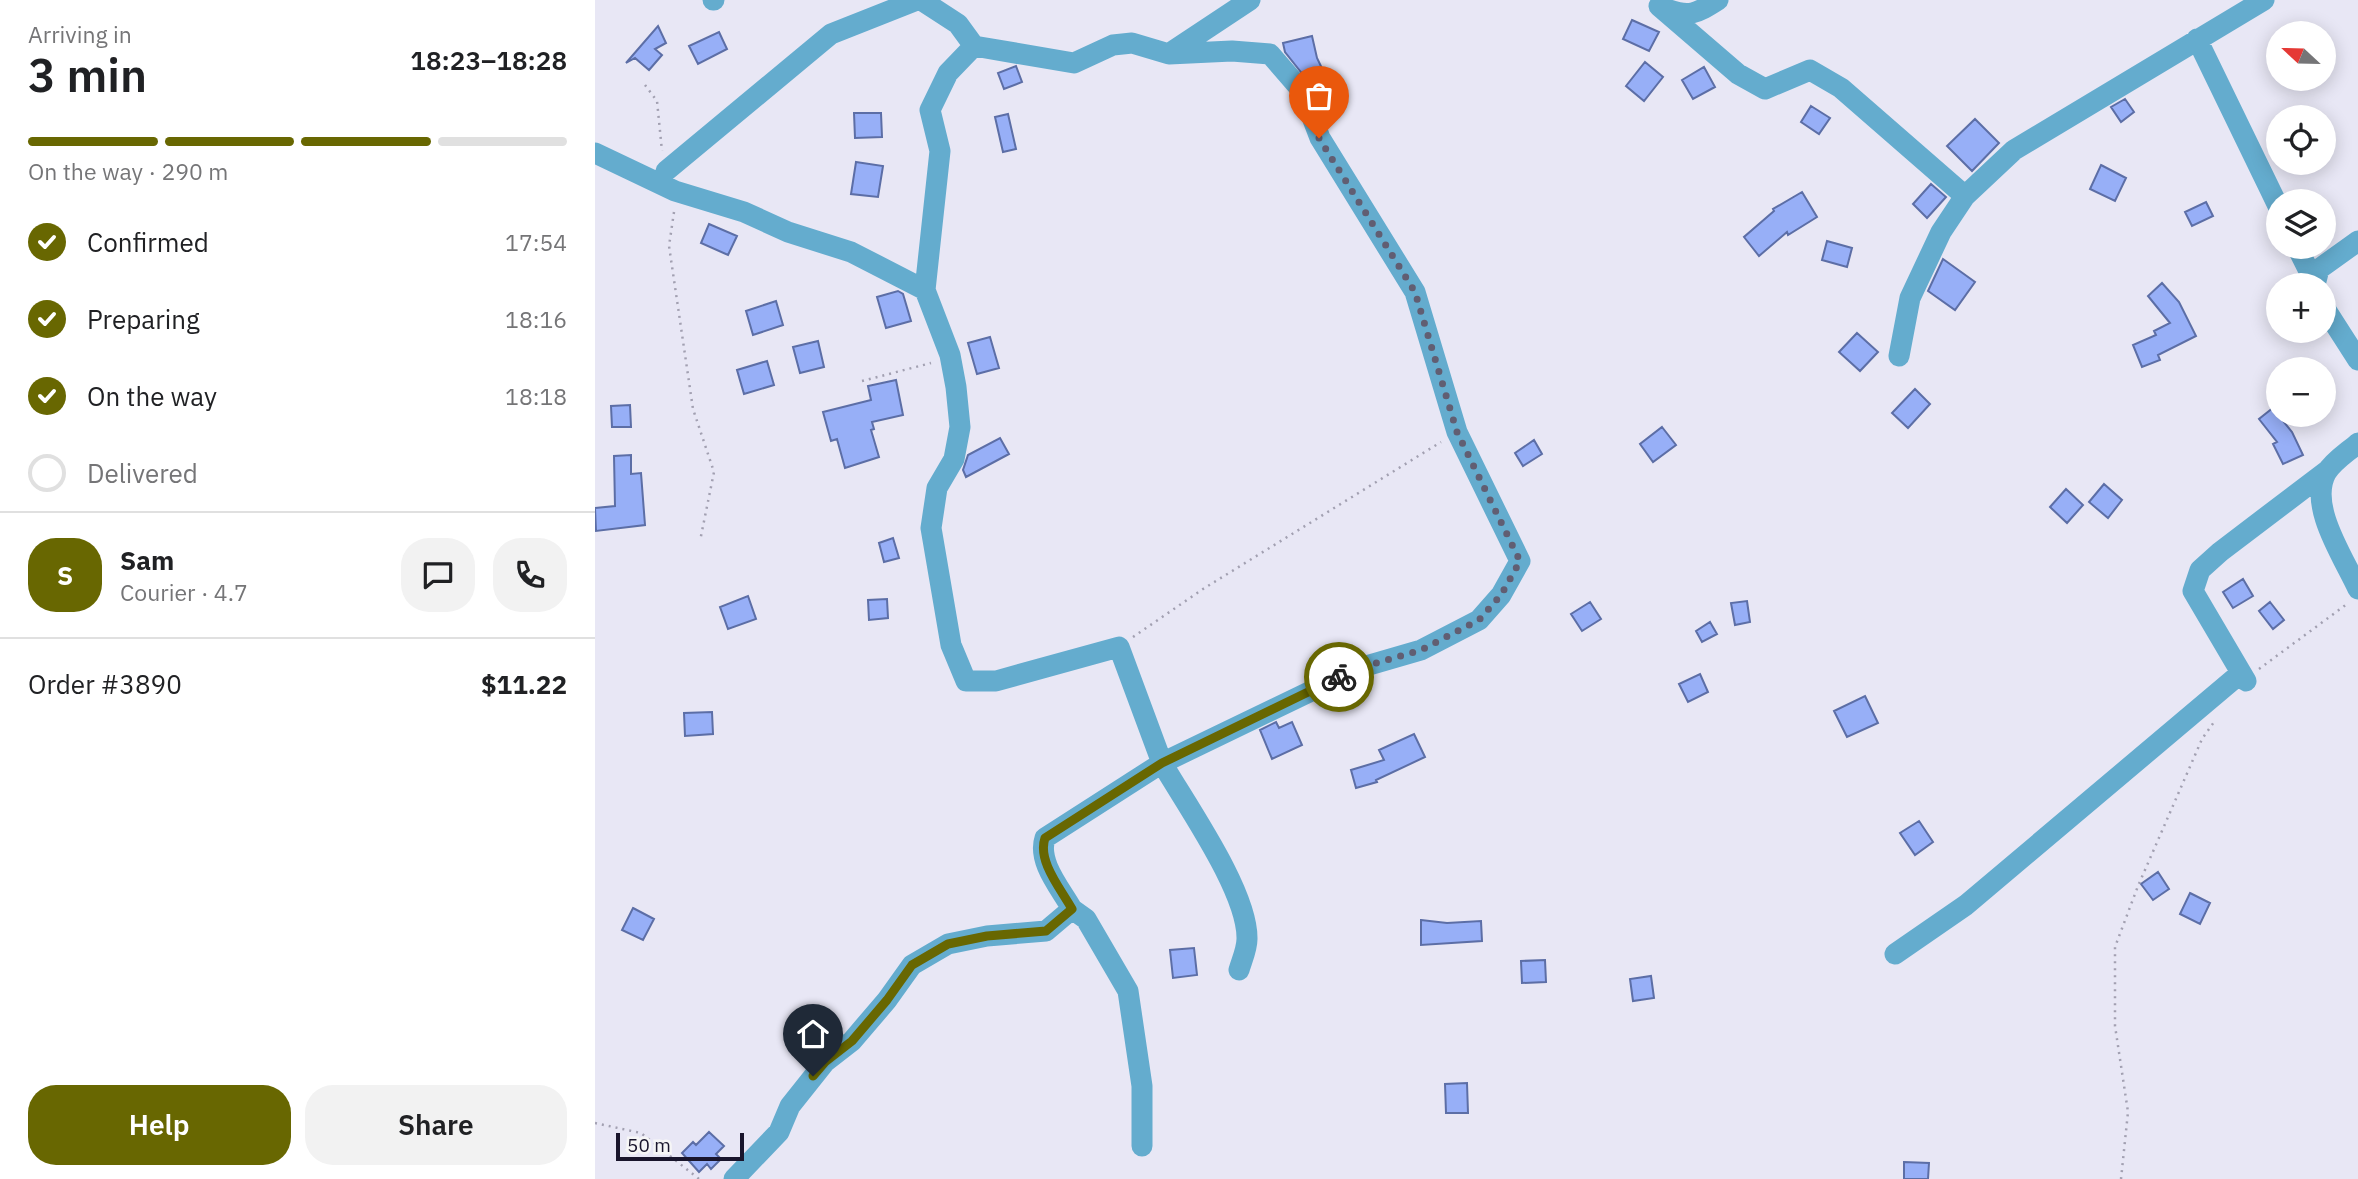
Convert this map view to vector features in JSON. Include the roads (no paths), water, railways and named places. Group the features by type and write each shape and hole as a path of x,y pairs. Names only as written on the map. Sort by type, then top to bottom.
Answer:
{"street":[{"path":"666,171 831,34 919,0 958,24 974,47 1074,63 1113,45 1132,43 1168,54 1232,51 1270,54 1301,91 1319,138 1415,292 1457,432 1520,561 1501,595 1479,620 1421,650 1359,668 1162,763 1045,838 1041,848 1072,909 1086,919 1128,991 1142,1086 1142,1146"},
{"path":"1168,54 1250,0"},
{"path":"1657,3 1680,15 1697,13 1718,0"},
{"path":"1899,356 1910,298 1941,232 1965,196 2014,150 2264,0"},
{"path":"1657,3 1738,74 1765,89 1810,70 1841,88 1965,196"},
{"path":"2197,39 2270,189"},
{"path":"974,47 948,73 930,110 940,151 925,290 950,355 960,427 954,459 937,488 931,528 951,645 965,681 996,681 1119,647 1162,763 1235,888 1245,916 1248,940 1239,970"},
{"path":"595,153 675,191 744,212 788,232 842,248 925,290"},
{"path":"2318,273 2319,269 2358,241"},
{"path":"2336,326 2358,360"},
{"path":"1895,954 1966,905 2243,677 2193,591 2200,570 2328,470 2358,443"},
{"path":"2328,470 2320,487 2321,509 2353,597"},
{"path":"734,1179 779,1132 790,1106 825,1062 852,1041 912,965 948,944 987,936 1046,931 1072,909"}]}
